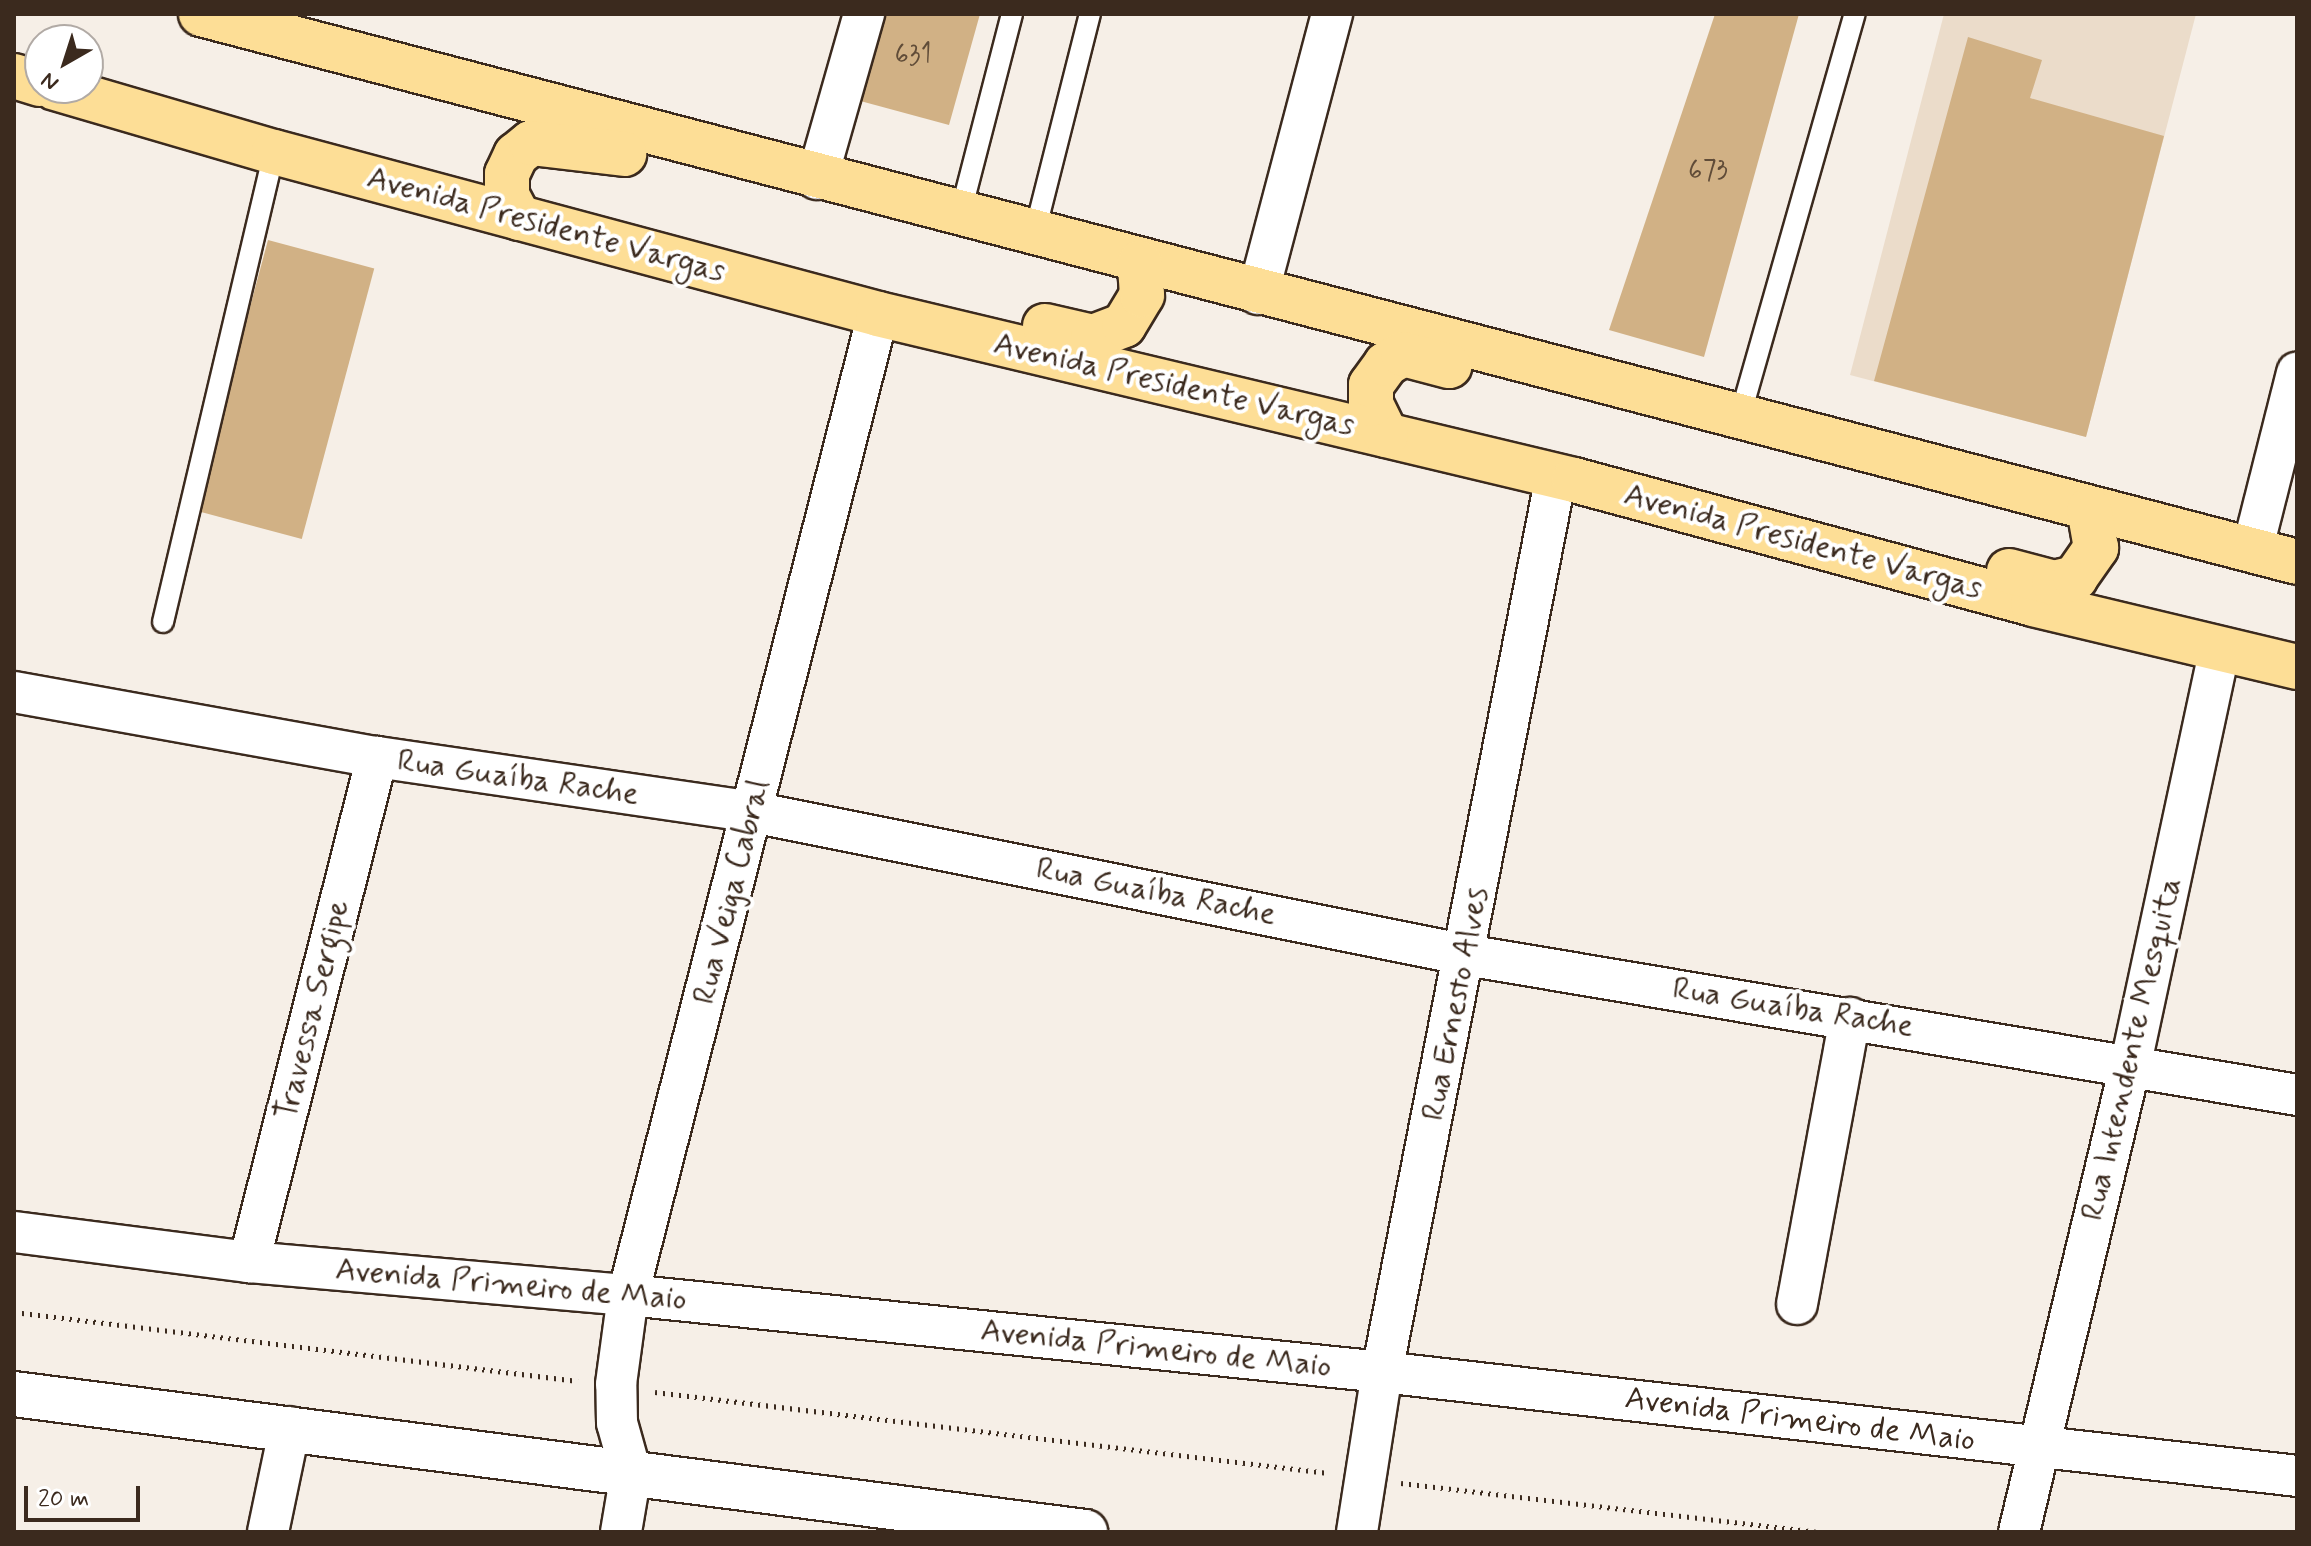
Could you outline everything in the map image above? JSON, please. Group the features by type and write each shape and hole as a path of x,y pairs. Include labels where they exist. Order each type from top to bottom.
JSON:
{"main road":[{"path":"201,14 817,179 2297,562"},
{"name":"Avenida Presidente Vargas","path":"104,102 274,152 878,314 1556,476 2297,667"},
{"path":"519,218 507,195 507,174 516,155 531,143 745,174 817,179"},
{"path":"878,314 949,305 1093,337 1108,335 1136,311 1142,295 1140,263"},
{"path":"1386,435 1371,404 1371,385 1386,364 1403,354 1506,380 1589,380"},
{"path":"1556,476 1610,471 1657,475 2054,583 2075,578 2089,564 2096,548 2089,510"},
{"path":"14,1394 631,1473 998,1527 1085,1532"}],"street":[{"path":"817,179 864,14"},
{"path":"1258,294 1332,14"},
{"name":"Rua Veiga Cabral","path":"631,1473 617,1423 616,1384 628,1295 878,314"},
{"path":"2252,551 2297,373"},
{"name":"Rua Ernesto Alves","path":"1357,1532 1382,1372 1466,955 1556,476"},
{"name":"Rua Intendente Mesquita","path":"2019,1532 2131,1063 2220,649"},
{"name":"Rua Guaíba Rache","path":"14,692 377,757 753,812 1466,955 2131,1063 2297,1095"},
{"name":"Travessa Sergipe","path":"249,1262 377,757"},
{"path":"1797,1304 1850,1018"},
{"name":"Avenida Primeiro de Maio","path":"14,1232 249,1262 628,1295 1382,1372 2297,1476"},
{"path":"268,1532 290,1427"},
{"path":"621,1532 631,1473"}],"lane":[{"path":"960,216 1012,14"},
{"path":"1034,235 1090,14"},
{"path":"1739,420 1855,14"},
{"path":"163,622 274,152"}],"path":[{"path":"14,1312 1818,1532"}],"shaded area":[{"path":"1944,14 2196,14 2086,437 1850,375"}],"building":[{"path":"870,14 980,14 949,125 853,99"},
{"path":"1715,14 1799,14 1704,357 1609,330"},
{"path":"1968,37 2042,60 2030,98 2164,136 2086,437 1874,381"},
{"path":"268,240 374,268 302,539 196,510"}]}
